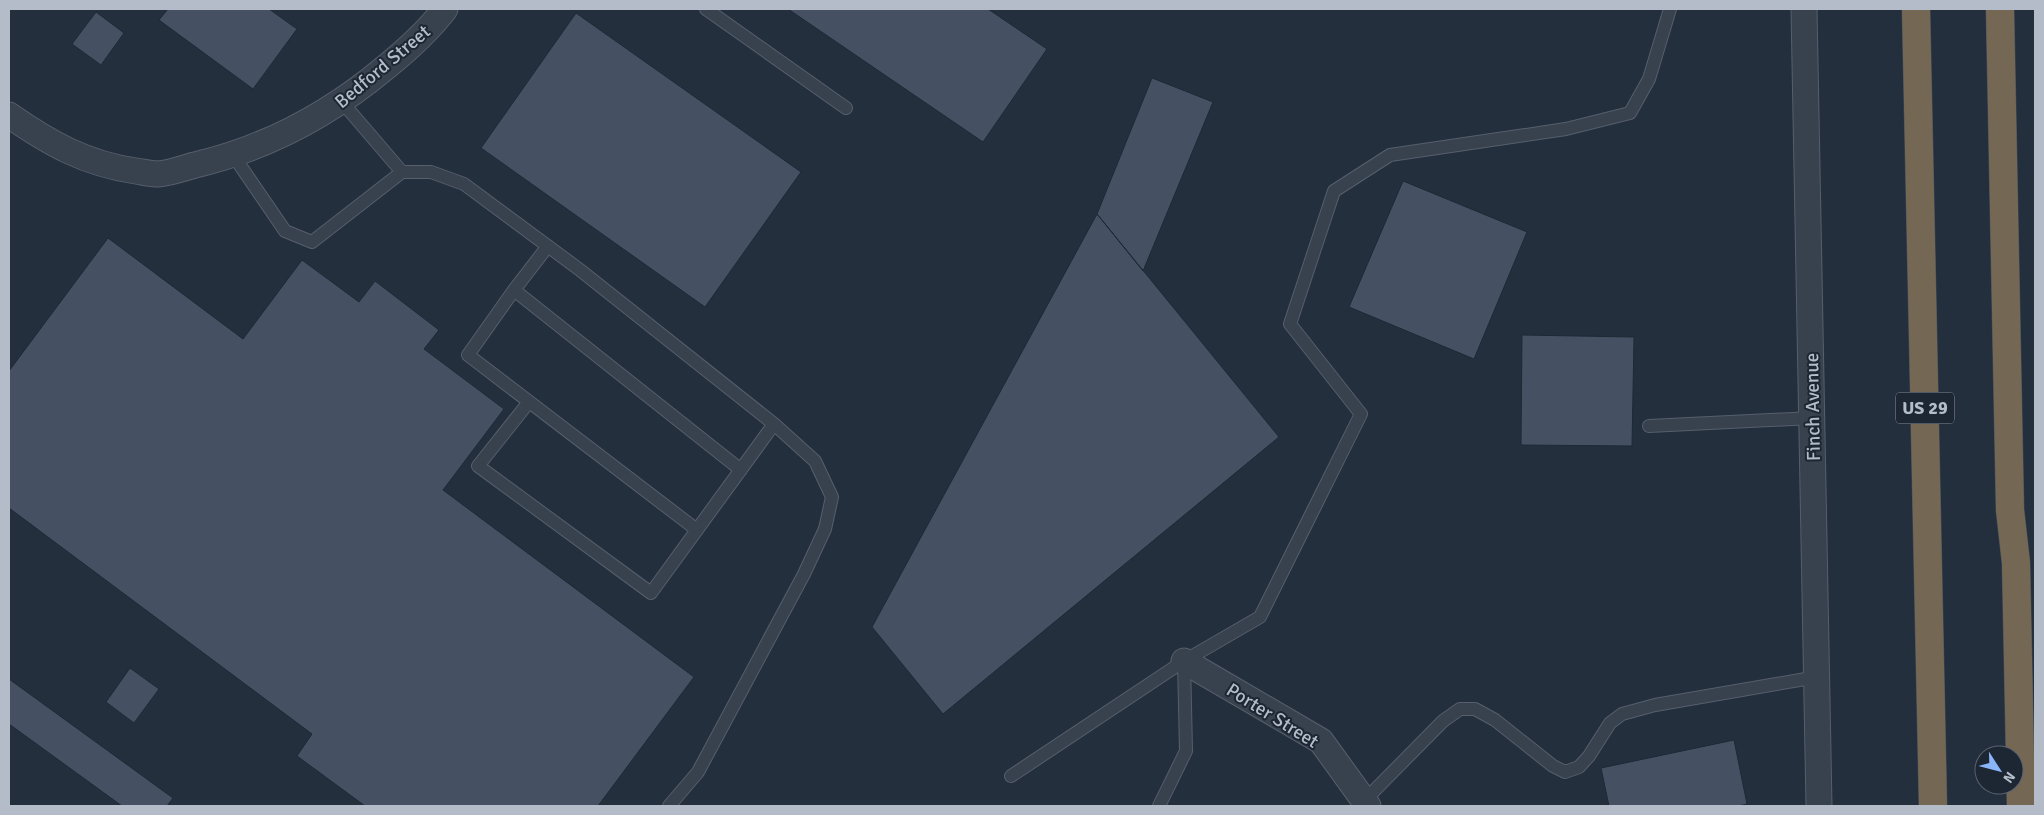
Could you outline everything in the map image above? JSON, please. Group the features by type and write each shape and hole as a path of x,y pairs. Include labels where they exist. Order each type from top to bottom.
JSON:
{"highway":[{"name":"US 29","path":"1916,9 1933,806"},
{"path":"2000,9 2010,510 2016,563 2021,806"}],"street":[{"name":"Bedford Street","path":"9,115 43,139 74,155 117,168 159,174 233,156 299,127 342,102 361,88 411,46 445,9"},
{"name":"Finch Avenue","path":"1804,9 1819,806"},
{"name":"Porter Street","path":"1184,661 1321,741 1366,803"}],"lane":[{"path":"706,9 846,108"},
{"path":"1012,776 1184,661 1260,617 1361,414 1290,324 1334,191 1390,155 1566,129 1630,113 1649,79 1670,9"},
{"path":"342,102 402,172"},
{"path":"233,156 285,231 312,242 402,172 431,172 464,184 548,246 774,424 815,461 832,497 825,529 804,574 698,772 669,806"},
{"path":"548,246 514,290 468,356 697,530"},
{"path":"514,290 741,470"},
{"path":"529,402 478,466 651,593 774,424"},
{"path":"1649,426 1812,418"},
{"path":"1159,806 1186,752 1184,661"},
{"path":"1366,803 1442,721 1460,709 1475,709 1495,720 1553,766 1566,772 1579,767 1589,756 1610,723 1622,714 1655,705 1817,677"}],"building":[{"path":"168,9 269,9 297,29 253,89 159,20"},
{"path":"788,9 988,9 1047,49 983,142"},
{"path":"96,12 124,33 101,65 72,44"},
{"path":"576,13 801,172 705,307 481,148"},
{"path":"1152,78 1213,102 1143,271 1097,214"},
{"path":"1403,181 1527,232 1474,359 1349,307"},
{"path":"1097,214 1279,437 943,714 872,627"},
{"path":"108,238 243,339 302,260 359,302 375,281 439,330 424,349 504,409 443,490 694,677 598,806 365,806 297,756 312,734 9,508 9,371"},
{"path":"1522,335 1634,337 1632,446 1521,445"},
{"path":"130,668 159,689 134,723 106,702"},
{"path":"9,679 173,798 167,806 122,806 9,724"},
{"path":"1734,740 1747,804 1738,806 1609,806 1601,768"}]}
